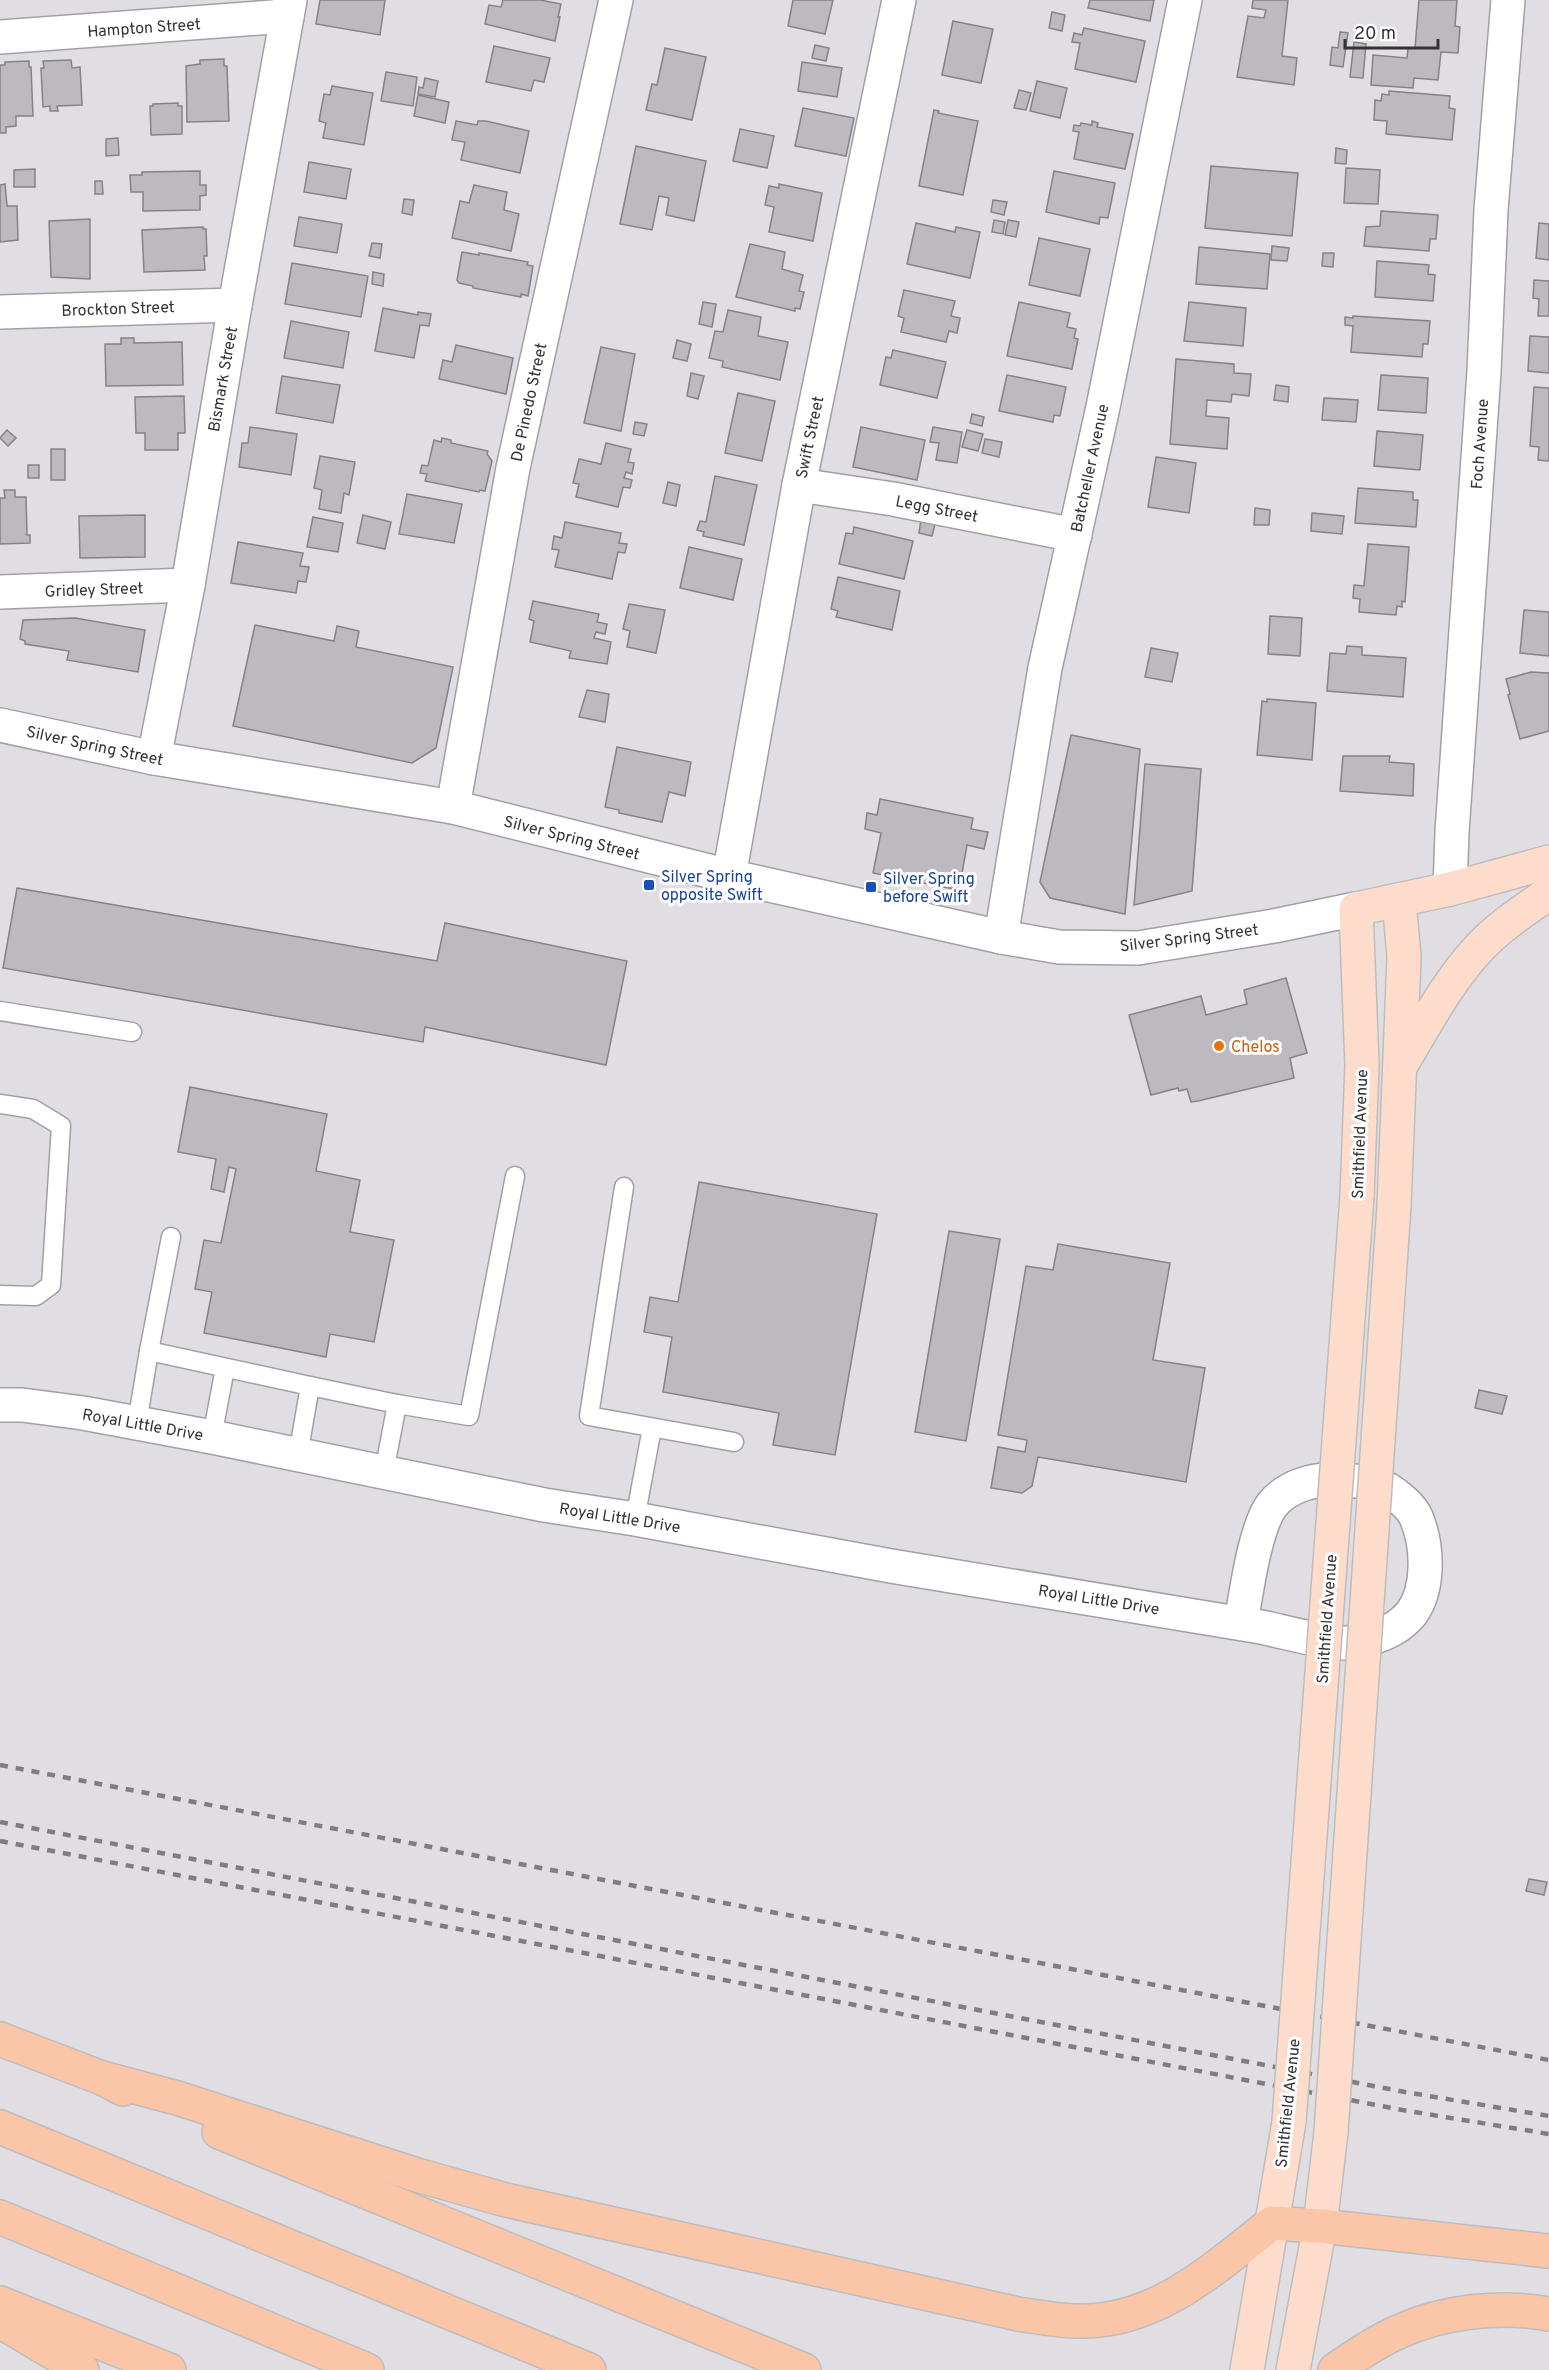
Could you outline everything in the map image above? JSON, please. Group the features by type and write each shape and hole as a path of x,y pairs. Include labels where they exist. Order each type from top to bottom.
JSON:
{"highway":[{"path":"0,2039 102,2078 172,2113 804,2370"},
{"path":"102,2078 177,2098 417,2175 506,2199 1018,2314 1062,2321 1108,2319 1161,2302 1193,2284 1272,2223 1320,2226 1549,2251"},
{"path":"0,2127 589,2370"},
{"path":"0,2217 367,2370"},
{"path":"0,2303 169,2370"},
{"path":"1335,2370 1386,2338 1436,2319 1505,2310 1549,2314"},
{"path":"0,2321 82,2370"}],"main road":[{"path":"1356,909 1450,889 1549,862"},
{"path":"1400,1067 1441,1000 1474,954 1507,922 1549,893"},
{"path":"1293,2370 1320,2226 1331,2132 1394,1206 1404,957 1399,900"},
{"name":"Smithfield Avenue","path":"1247,2370 1289,2122 1357,1196 1362,1065 1356,909"}],"street":[{"name":"De Pinedo Street","path":"453,807 513,468 616,0"},
{"name":"Swift Street","path":"729,876 800,485 899,0"},
{"name":"Batcheller Avenue","path":"1001,937 1045,668 1103,406 1185,0"},
{"name":"Foch Avenue","path":"1450,889 1484,372 1491,210 1508,0"},
{"name":"Hampton Street","path":"0,37 288,8"},
{"name":"Bismark Street","path":"154,758 188,585 288,8"},
{"name":"Brockton Street","path":"0,312 235,304"},
{"name":"Legg Street","path":"800,485 893,499 1075,535"},
{"name":"Gridley Street","path":"0,592 188,585"},
{"name":"Silver Spring Street","path":"0,725 154,758 453,807 729,876 1001,937 1059,947 1138,948 1274,926 1356,909"},
{"name":"Royal Little Drive","path":"0,1405 73,1412 137,1423 544,1505 1353,1643 1388,1634 1411,1613 1422,1590 1425,1564 1416,1516 1384,1487 1364,1482 1323,1479 1295,1487 1272,1505 1261,1530 1249,1576 1241,1623"}],"lane":[{"path":"0,1011 132,1032"},
{"path":"0,1104 33,1109 61,1126 51,1284 36,1296 0,1295"},
{"path":"149,1351 397,1404 469,1416 515,1176"},
{"path":"624,1187 589,1416 734,1442"},
{"path":"137,1423 171,1237"},
{"path":"212,1437 225,1368"},
{"path":"298,1455 310,1386"},
{"path":"384,1472 397,1404"},
{"path":"635,1519 652,1428"}],"building":[{"path":"320,0 385,0 380,35 316,24"},
{"path":"503,0 540,0 561,4 555,41 485,24 489,5 501,7"},
{"path":"793,0 833,0 825,34 788,26"},
{"path":"1090,0 1154,0 1150,21 1088,8"},
{"path":"1253,0 1288,0 1282,56 1297,58 1294,85 1237,77 1248,16 1264,18 1266,10 1252,8"},
{"path":"1419,0 1457,0 1455,26 1460,27 1458,53 1441,52 1438,80 1414,78 1413,88 1371,85 1373,55 1407,58 1408,48 1415,48"},
{"path":"1052,12 1065,15 1062,31 1049,28"},
{"path":"953,21 993,29 981,83 942,75"},
{"path":"1084,28 1145,41 1136,82 1075,69 1080,43 1072,42 1074,33 1082,35"},
{"path":"1340,32 1348,33 1343,67 1330,65 1332,47 1338,48"},
{"path":"1354,42 1366,44 1363,78 1350,77"},
{"path":"815,45 829,48 826,61 812,58"},
{"path":"494,46 550,58 544,82 534,80 531,91 486,82"},
{"path":"665,48 706,57 692,120 646,110 652,84 657,85"},
{"path":"224,59 224,66 227,66 229,121 187,122 186,66 200,64 200,60"},
{"path":"71,60 72,68 80,67 82,105 57,106 58,111 50,111 50,106 43,107 41,68 44,68 43,61"},
{"path":"29,61 33,116 16,116 16,126 6,127 6,133 0,133 0,65 5,65 5,62"},
{"path":"802,62 842,68 837,97 798,91"},
{"path":"386,72 417,77 413,106 381,101"},
{"path":"425,78 438,81 435,97 418,94 419,87 423,88"},
{"path":"1037,81 1067,88 1060,118 1030,111"},
{"path":"332,86 373,93 364,145 323,138 326,123 319,121 324,94 330,95"},
{"path":"1019,90 1031,93 1026,110 1014,108"},
{"path":"1389,91 1450,96 1449,108 1455,109 1452,140 1386,134 1387,121 1374,120 1375,100 1381,101 1382,94 1389,95"},
{"path":"418,95 449,102 445,123 414,116"},
{"path":"178,103 178,106 182,106 182,134 151,135 150,106"},
{"path":"803,108 854,118 846,156 795,146"},
{"path":"934,110 939,111 938,113 978,121 963,195 919,186"},
{"path":"456,121 477,125 478,121 486,121 529,131 520,173 461,160 465,142 452,140"},
{"path":"1092,121 1098,123 1097,127 1133,134 1125,169 1074,159 1079,132 1073,131 1074,125 1080,126 1081,123 1092,125"},
{"path":"740,129 774,136 767,168 733,161"},
{"path":"118,138 119,155 106,156 106,139"},
{"path":"636,146 706,161 694,221 666,215 669,198 659,196 652,230 620,224"},
{"path":"1336,148 1347,150 1346,164 1335,163"},
{"path":"309,162 351,169 346,199 304,192"},
{"path":"1211,166 1298,173 1292,236 1205,228"},
{"path":"1346,168 1380,170 1378,204 1344,203"},
{"path":"35,169 35,187 14,187 14,170"},
{"path":"200,171 200,185 206,185 206,195 200,196 200,210 143,211 143,192 131,192 130,175 142,175 142,172"},
{"path":"1054,171 1115,183 1108,218 1100,217 1099,224 1046,212"},
{"path":"95,181 102,181 103,194 95,194"},
{"path":"5,184 7,206 17,206 18,240 0,242 0,185"},
{"path":"779,184 822,193 813,241 769,232 774,207 765,205 769,186 779,188"},
{"path":"474,185 507,192 504,210 519,214 511,251 452,238 460,201 469,203"},
{"path":"404,199 414,200 412,215 402,213"},
{"path":"993,200 1007,202 1004,215 991,212"},
{"path":"1381,211 1438,215 1436,239 1430,239 1429,251 1364,246 1366,227 1380,226"},
{"path":"299,217 342,224 337,253 294,246"},
{"path":"90,219 90,279 51,277 49,221"},
{"path":"994,220 1005,222 1003,234 992,232"},
{"path":"1008,220 1019,222 1016,237 1005,235"},
{"path":"916,223 955,232 956,227 980,232 970,278 907,264"},
{"path":"1539,223 1549,224 1549,260 1536,258"},
{"path":"203,227 206,229 205,270 144,272 142,230"},
{"path":"1039,238 1090,249 1080,296 1029,285"},
{"path":"372,243 382,244 380,258 369,256"},
{"path":"750,244 785,252 782,269 803,275 799,291 804,292 800,309 795,308 795,311 736,297"},
{"path":"1272,246 1289,248 1287,261 1271,260"},
{"path":"1199,247 1270,254 1267,289 1196,284"},
{"path":"462,252 528,262 527,265 533,266 528,296 521,294 521,297 473,288 473,286 459,283 457,280"},
{"path":"1323,253 1334,253 1333,267 1322,266"},
{"path":"1377,261 1429,265 1428,274 1435,275 1433,301 1375,297"},
{"path":"292,263 368,276 361,317 285,304"},
{"path":"373,272 384,274 383,286 372,284"},
{"path":"1534,280 1549,281 1549,316 1538,316 1539,299 1533,298"},
{"path":"904,290 955,301 951,316 960,318 957,333 949,331 946,342 901,332 904,318 898,316"},
{"path":"703,302 716,304 712,327 699,324"},
{"path":"1019,302 1070,313 1067,327 1076,329 1074,338 1078,339 1072,369 1007,356"},
{"path":"1189,302 1246,308 1243,346 1184,341"},
{"path":"383,308 418,315 418,312 431,314 429,326 420,325 414,358 375,351"},
{"path":"728,310 761,317 758,336 788,342 780,380 722,367 723,361 709,358 715,331 723,332"},
{"path":"1353,316 1430,321 1428,344 1423,344 1422,357 1351,352 1353,326 1345,325 1345,317 1353,318"},
{"path":"291,321 349,332 343,368 284,358"},
{"path":"1530,336 1549,337 1549,373 1528,371"},
{"path":"121,338 134,338 134,343 182,342 183,385 106,386 105,344 121,344"},
{"path":"677,340 691,344 687,361 673,358"},
{"path":"456,345 513,358 506,394 439,379 443,360 452,362"},
{"path":"601,347 635,354 621,431 584,423"},
{"path":"893,350 946,362 937,398 880,385 886,357 891,358"},
{"path":"1176,359 1234,364 1234,373 1251,374 1249,396 1232,394 1231,402 1207,400 1206,416 1229,418 1227,449 1170,444"},
{"path":"691,373 704,376 698,399 687,396"},
{"path":"1007,375 1066,387 1060,416 1054,415 1053,422 999,411"},
{"path":"1381,375 1428,378 1426,413 1378,410"},
{"path":"282,376 340,385 333,423 276,413"},
{"path":"1276,385 1289,387 1288,402 1274,400"},
{"path":"1534,387 1549,388 1549,461 1538,460 1539,447 1530,446"},
{"path":"738,393 775,401 762,461 725,453"},
{"path":"184,396 185,433 178,433 178,450 145,450 145,433 136,433 135,397"},
{"path":"1324,398 1358,400 1356,422 1322,420"},
{"path":"972,414 984,417 982,426 970,423"},
{"path":"635,422 647,424 644,436 633,434"},
{"path":"250,427 297,434 291,475 239,467 242,443 248,443"},
{"path":"861,427 925,440 917,480 853,467"},
{"path":"933,427 962,432 957,463 936,460 939,443 930,442"},
{"path":"7,430 16,438 8,446 0,438"},
{"path":"967,430 983,434 978,451 962,447"},
{"path":"1377,431 1423,435 1420,470 1374,466"},
{"path":"442,438 451,440 451,443 488,451 487,454 492,461 485,491 480,490 479,492 425,481 427,474 420,473 422,465 428,466 434,440 441,442"},
{"path":"985,439 1002,442 999,457 982,453"},
{"path":"606,443 631,449 628,462 634,463 632,474 626,472 624,478 632,480 630,488 623,487 618,507 576,497 579,484 573,483 579,459 601,464"},
{"path":"51,449 65,449 65,480 51,480"},
{"path":"320,456 355,462 349,495 344,493 341,513 319,509 322,490 314,488"},
{"path":"1156,457 1196,463 1189,513 1148,507"},
{"path":"28,465 39,465 39,478 28,478"},
{"path":"715,476 757,485 744,545 703,536 704,532 697,530 700,521 706,522"},
{"path":"668,482 680,485 676,506 663,503"},
{"path":"1358,488 1413,492 1413,500 1418,500 1416,527 1355,523"},
{"path":"4,490 15,490 15,497 26,497 27,535 30,535 30,543 0,544 0,498 5,498"},
{"path":"407,494 462,504 454,543 399,534"},
{"path":"1255,508 1270,510 1269,525 1254,525"},
{"path":"1312,513 1344,516 1342,534 1311,531"},
{"path":"145,515 145,557 80,558 79,516"},
{"path":"363,515 391,522 385,549 357,543"},
{"path":"313,517 343,523 338,552 307,547"},
{"path":"921,520 935,524 932,536 919,533"},
{"path":"565,522 621,533 619,543 627,544 625,553 618,552 612,579 555,567 559,550 552,549 554,536 562,538"},
{"path":"854,527 913,541 904,579 839,564 846,533 853,534"},
{"path":"238,542 303,553 300,566 309,567 306,582 298,581 296,593 231,583"},
{"path":"1368,544 1409,547 1405,602 1402,601 1402,607 1397,606 1396,615 1359,612 1360,599 1353,598 1354,585 1364,586"},
{"path":"689,547 742,559 733,600 680,588"},
{"path":"838,577 900,591 892,630 836,617 838,611 831,609"},
{"path":"533,601 599,614 597,622 607,624 605,634 596,632 594,638 611,642 607,664 569,658 571,651 530,642 534,621 529,619"},
{"path":"629,604 665,610 656,653 627,647 630,631 623,629"},
{"path":"1524,610 1549,612 1549,656 1520,653"},
{"path":"1270,616 1302,618 1300,656 1268,654"},
{"path":"75,618 145,630 138,672 67,660 69,651 25,644 25,641 20,639 23,620"},
{"path":"255,625 334,641 337,626 359,631 356,647 453,667 436,748 412,763 233,726"},
{"path":"1347,646 1362,647 1362,655 1406,658 1403,697 1327,691 1330,653 1346,654"},
{"path":"1151,648 1178,653 1172,682 1145,677"},
{"path":"1531,672 1549,673 1549,731 1520,739 1506,679"},
{"path":"587,690 609,694 605,722 579,717"},
{"path":"1267,699 1316,703 1312,760 1257,755 1262,701 1267,702"},
{"path":"1071,735 1140,749 1125,914 1050,898 1040,882"},
{"path":"617,747 691,762 685,796 669,792 662,822 619,813 619,810 605,807"},
{"path":"1343,756 1390,756 1389,762 1414,764 1413,796 1340,791"},
{"path":"1145,764 1201,769 1192,891 1134,905"},
{"path":"880,799 973,818 971,829 988,832 984,849 967,845 959,890 873,873 881,833 865,829 867,813 877,815"},
{"path":"17,888 437,961 445,923 627,961 606,1065 425,1027 423,1042 3,968"},
{"path":"1286,978 1307,1053 1290,1058 1294,1078 1191,1102 1187,1089 1179,1091 1178,1088 1151,1095 1129,1015 1201,996 1206,1015 1247,1004 1244,990"},
{"path":"190,1087 327,1114 316,1171 360,1180 350,1232 394,1240 374,1342 330,1334 326,1357 204,1333 212,1292 195,1289 204,1240 221,1243 236,1169 229,1167 224,1192 211,1189 216,1159 178,1152"},
{"path":"699,1182 877,1214 835,1455 773,1445 779,1413 663,1392 672,1337 644,1332 650,1297 678,1302"},
{"path":"949,1231 1000,1239 966,1441 915,1432"},
{"path":"1058,1244 1170,1263 1153,1360 1205,1368 1186,1482 1038,1457 1032,1486 1022,1493 991,1488 998,1447 1025,1452 1027,1440 998,1435 1026,1266 1053,1270"},
{"path":"1479,1390 1507,1396 1502,1414 1475,1408"},
{"path":"1529,1879 1547,1882 1544,1895 1526,1891"}],"railway":[{"path":"0,1765 1549,2060"},
{"path":"0,1822 1405,2092 1549,2116"},
{"path":"0,1841 1402,2110 1549,2134"}],"place":[{"name":"Silver Spring opposite Swift","path":"649,885"},
{"name":"Silver Spring before Swift","path":"871,887"},
{"name":"Chelos","path":"1219,1046"}]}
